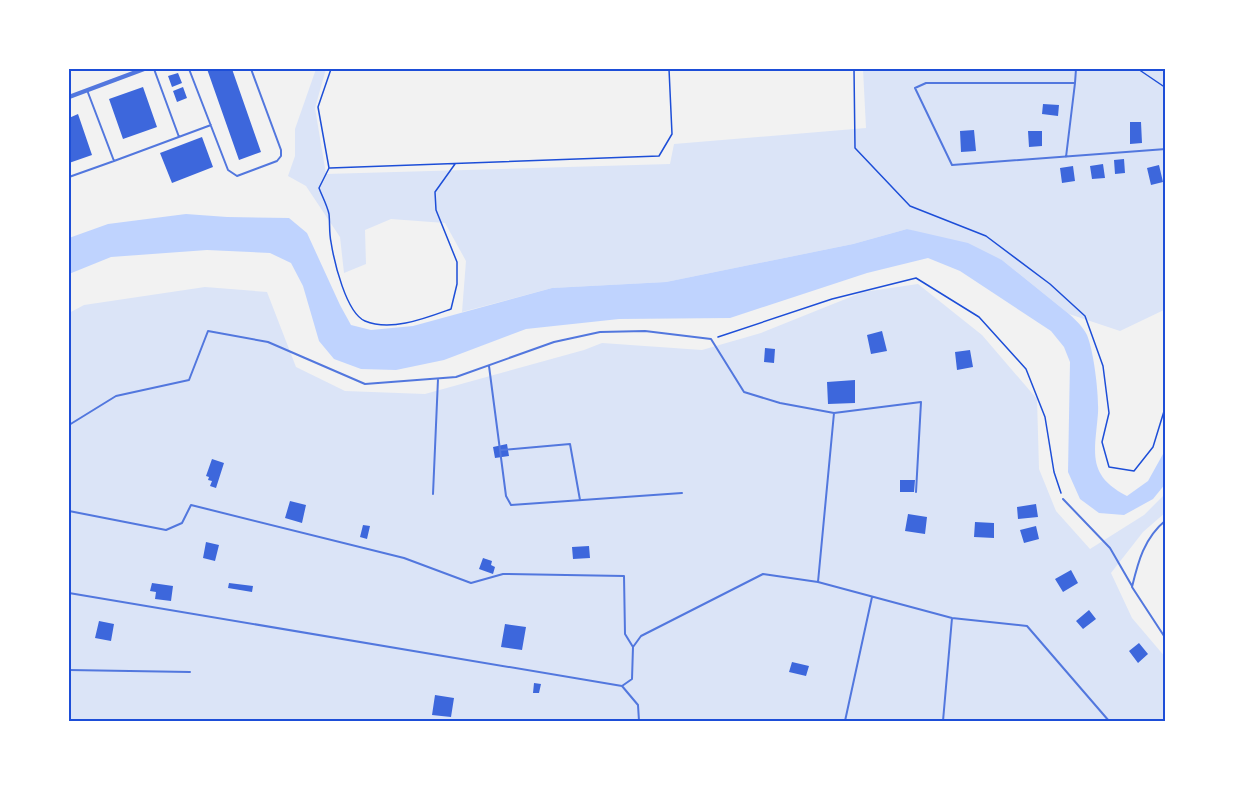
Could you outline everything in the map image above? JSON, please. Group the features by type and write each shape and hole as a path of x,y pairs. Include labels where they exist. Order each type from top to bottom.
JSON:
{"street":[{"path":"69,97 144,69"}],"lane":[{"path":"154,69 179,137"},
{"path":"189,69 228,170 232,175 237,176 277,161 281,150 251,69"},
{"path":"1066,157 1076,69"},
{"path":"1075,83 926,83 915,88 952,165 1166,149"},
{"path":"87,90 114,161"},
{"path":"69,177 211,125"},
{"path":"69,425 116,396 189,380 208,331 267,342 365,384 456,377 554,342 600,332 645,331 711,339 744,392 780,403 834,413 921,402 916,492"},
{"path":"489,366 506,496 511,505 682,493"},
{"path":"433,494 438,379"},
{"path":"818,582 834,413"},
{"path":"500,450 570,444 580,500"},
{"path":"1063,500 1110,548 1166,639"},
{"path":"69,511 166,530 182,523 191,505 404,558 471,583 503,574 624,576 625,634 633,647 632,678 621,686"},
{"path":"1132,587 1139,556 1160,525 1166,520"},
{"path":"633,647 641,636 763,574 818,582 952,618 1027,626 1109,721"},
{"path":"69,593 621,686 638,705 639,721"},
{"path":"845,721 872,597"},
{"path":"943,721 952,618"},
{"path":"69,670 190,672"}],"path":[{"path":"331,69 318,107 329,168 319,188 328,212 336,269 347,299 363,321 389,324 429,317 451,309 457,284 457,262 436,210 435,192 455,164"},
{"path":"329,168 659,156 672,134 669,69"},
{"path":"854,69 855,148 910,206 986,236 1050,284 1085,316 1103,366 1109,413 1102,442 1109,467 1134,471 1153,447 1165,408 1166,396"},
{"path":"1138,69 1166,88"},
{"path":"711,339 832,299 916,278 979,317 1026,369 1045,417 1054,472 1063,500"}],"shaded area":[{"path":"316,69 326,69 315,108 326,174 670,164 674,144 866,128 863,69 1166,69 1166,309 1120,331 1069,314 1002,260 907,229 853,244 666,282 552,288 462,312 466,261 445,223 391,219 365,230 366,264 344,273 340,237 306,186 288,176 295,156 295,129"},
{"path":"918,284 982,335 1037,399 1039,469 1056,511 1090,549 1144,515 1166,493 1166,512 1143,532 1111,573 1132,618 1166,658 1166,721 69,721 69,313 84,305 205,287 267,292 296,367 345,391 425,394 602,343 702,350 761,333 863,292"}],"water":[{"path":"186,214 289,218 307,233 351,325 371,330 413,326 552,288 666,282 853,244 907,229 968,243 1002,260 1069,314 1085,332 1090,342 1098,396 1096,461 1105,480 1127,496 1148,481 1163,454 1166,436 1166,483 1153,499 1124,515 1099,513 1080,499 1068,472 1070,362 1064,347 1051,331 960,271 928,258 867,273 730,318 619,319 526,329 444,360 396,370 361,369 334,359 319,341 303,286 291,263 270,253 207,250 111,257 69,274 69,238 108,224"}],"building":[{"path":"207,69 232,69 261,152 239,160"},
{"path":"178,73 182,83 172,87 168,76"},
{"path":"143,87 157,127 123,139 109,99"},
{"path":"183,87 187,98 177,102 173,91"},
{"path":"1043,104 1059,105 1058,116 1042,114"},
{"path":"78,114 92,155 69,163 69,118"},
{"path":"1130,122 1141,122 1142,143 1130,144"},
{"path":"974,130 976,151 961,152 960,131"},
{"path":"1028,131 1042,131 1042,146 1029,147"},
{"path":"202,137 213,167 172,183 160,153"},
{"path":"1124,159 1125,173 1115,174 1114,160"},
{"path":"1103,164 1105,178 1092,179 1090,166"},
{"path":"1159,165 1163,182 1151,185 1147,168"},
{"path":"1073,166 1075,181 1062,183 1060,168"},
{"path":"882,331 887,351 871,354 867,335"},
{"path":"765,348 775,349 774,363 764,362"},
{"path":"970,350 973,367 957,370 955,352"},
{"path":"855,380 855,403 828,404 827,382"},
{"path":"507,444 509,456 495,458 493,447"},
{"path":"212,459 224,463 216,488 210,486 212,481 206,476"},
{"path":"900,480 915,480 914,492 900,492"},
{"path":"290,501 306,505 302,523 285,518"},
{"path":"1036,504 1038,517 1018,519 1017,507"},
{"path":"908,514 927,517 925,534 905,531"},
{"path":"975,522 994,523 994,538 974,537"},
{"path":"363,525 370,526 367,539 360,537"},
{"path":"1036,526 1039,539 1024,543 1020,530"},
{"path":"206,542 219,545 215,561 203,558"},
{"path":"589,546 590,558 573,559 572,547"},
{"path":"483,558 492,561 491,565 495,567 493,574 479,569"},
{"path":"1071,570 1078,583 1063,592 1055,579"},
{"path":"152,583 173,586 171,601 155,599 156,592 150,591"},
{"path":"229,583 253,586 252,592 228,588"},
{"path":"1089,610 1096,619 1083,629 1076,621"},
{"path":"99,621 114,624 111,641 95,638"},
{"path":"505,624 526,627 522,650 501,647"},
{"path":"1139,643 1148,654 1138,663 1129,651"},
{"path":"792,662 809,666 806,676 789,672"},
{"path":"534,683 541,684 539,693 533,693"},
{"path":"435,695 454,698 451,717 432,715"}]}
